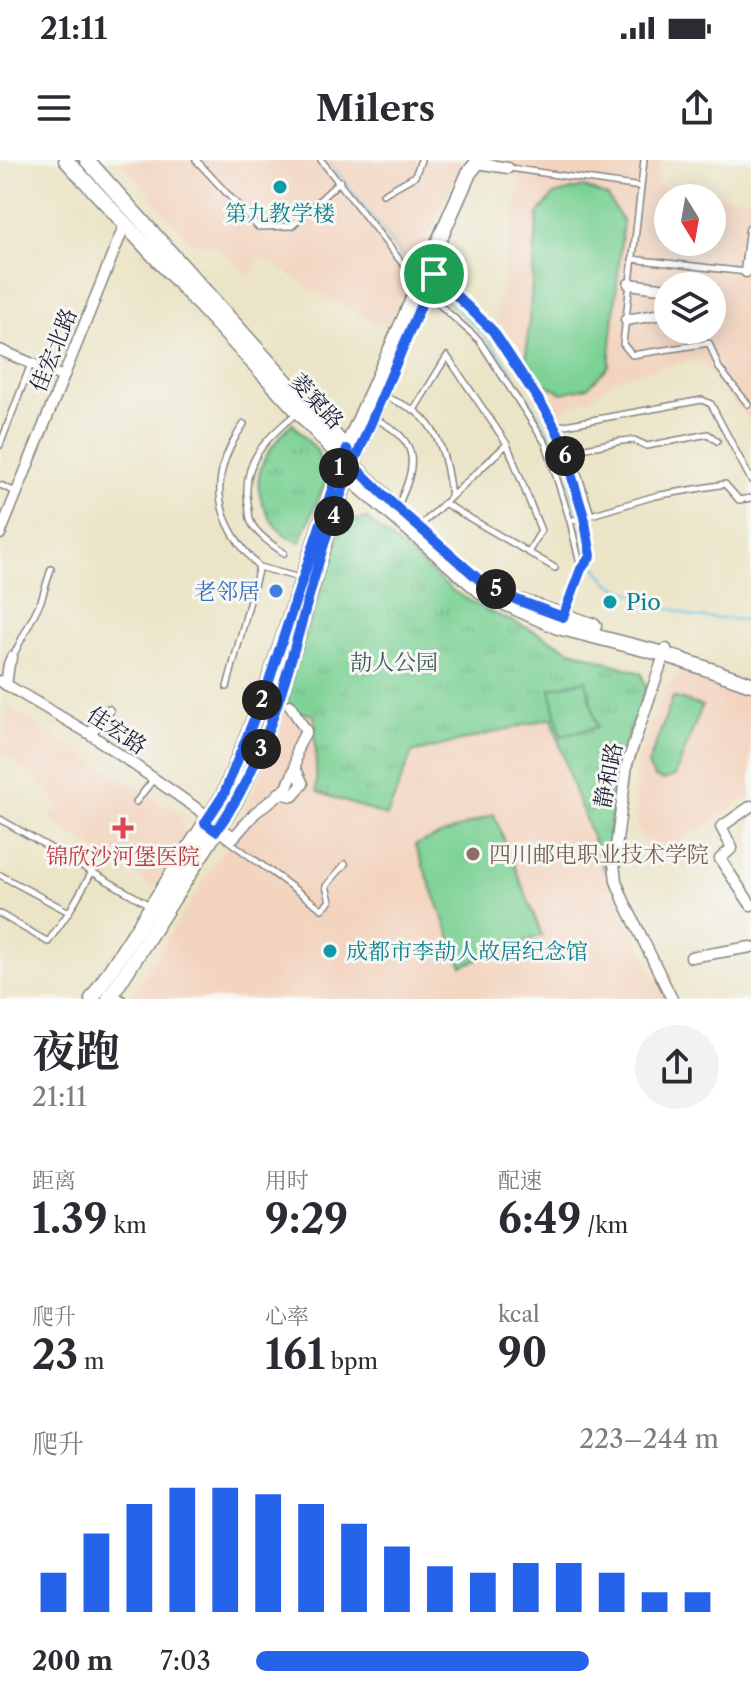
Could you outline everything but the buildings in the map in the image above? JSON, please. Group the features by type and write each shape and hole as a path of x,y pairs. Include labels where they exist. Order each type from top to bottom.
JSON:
{"street":[{"name":"菱窠路","path":"66,160 298,413 483,593 558,627 751,674"},
{"name":"菱窠路","path":"87,160 347,462 483,583 517,600 751,684"},
{"path":"477,161 508,168"},
{"path":"115,997 212,824 268,684 301,578 347,462 423,290 434,274 477,178 477,161"},
{"path":"92,999 151,906 245,783 264,741 347,462 373,418 469,173 477,161"},
{"name":"佳宏北路","path":"0,534 125,224"},
{"path":"749,272 751,230"},
{"path":"629,284 654,287"},
{"path":"626,320 654,315"},
{"path":"0,350 63,377"},
{"path":"563,617 585,562"},
{"name":"静和路","path":"665,651 627,764 614,863 616,881 624,901 672,999"},
{"path":"3,683 12,657"},
{"name":"佳宏路","path":"3,683 90,734 212,824"},
{"path":"212,824 234,837 255,813 287,788 295,768 297,749 306,731 290,705"},
{"path":"90,734 108,711"},
{"path":"751,806 721,827 732,848 720,859 751,905"},
{"path":"691,957 751,947"}],"lane":[{"path":"196,160 258,227 292,226 340,181"},
{"path":"321,160 423,290 479,340 546,444 585,562"},
{"path":"383,194 415,176 421,160"},
{"path":"644,160 623,344 632,355 709,343 719,368 748,404"},
{"path":"508,168 641,187"},
{"path":"632,259 749,272"},
{"path":"434,274 493,331 560,437 588,516"},
{"path":"414,410 447,356 507,444 541,531 529,551"},
{"path":"0,445 31,363"},
{"path":"381,395 414,410 438,439 447,464 451,495"},
{"path":"554,427 702,400 711,404 751,480"},
{"path":"284,553 266,540 252,523 247,496 248,476 261,446 298,413"},
{"path":"373,418 402,435 414,466 397,508"},
{"path":"244,424 222,462 219,483 221,508 228,529 259,567 301,578"},
{"path":"585,562 588,516 571,451 634,440 647,446 708,434 717,441"},
{"path":"546,444 560,437"},
{"path":"419,527 507,444"},
{"path":"570,521 655,496 725,484 739,500 751,498"},
{"path":"0,485 17,492"},
{"path":"444,503 555,568"},
{"path":"227,687 259,567"},
{"path":"12,657 41,601 51,569"},
{"path":"136,802 154,779"},
{"path":"0,819 151,906"},
{"path":"212,824 322,909 330,901 326,886 345,864"},
{"path":"0,914 48,942 92,872"},
{"path":"0,875 69,912"}],"shaded area":[{"path":"119,160 462,160 386,329 328,299 260,256 249,275 214,245 191,242"},
{"path":"503,160 661,160 657,184 654,184 654,256 726,256 726,196 748,199 751,189 751,423 699,358 615,379 590,399 570,406 556,416 495,323 521,178 505,174 511,161"},
{"path":"682,673 725,682 751,695 751,796 658,856 636,827 635,773 664,689"},
{"name":"锦欣沙河堡医院","path":"8,707 182,816 185,837 153,887 48,819 61,806 1,750"},
{"name":"四川邮电职业技术学院","path":"286,709 314,714 412,753 552,718 571,782 605,871 666,999 129,999 231,838 270,755"}],"green space":[{"path":"583,187 608,197 623,222 609,366 588,387 562,393 540,381 526,357 538,214 554,195"},
{"path":"292,423 318,452 325,483 300,542 285,535 273,523 261,499 259,487 262,464"},
{"name":"劼人公园","path":"366,518 453,591 484,609 568,649 641,673 646,687 616,770 605,871 571,782 552,718 412,753 387,816 317,792 314,715 286,709 295,665 344,522"},
{"path":"586,680 597,727 561,736 550,689"},
{"path":"673,697 702,706 675,776 663,780 654,777 648,765"},
{"path":"494,814 542,935 462,966 415,845"}],"waterway":[{"path":"331,163 413,270"},
{"path":"436,292 481,332 516,378 553,444 577,513"},
{"path":"579,526 586,556"},
{"path":"591,561 610,584 694,617 751,620"}],"place":[{"name":"第九教学楼","path":"280,187"},
{"name":"老邻居","path":"276,591"},
{"name":"Pio","path":"610,602"},
{"name":"锦欣沙河堡医院","path":"123,828"},
{"name":"四川邮电职业技术学院","path":"473,854"},
{"name":"成都市李劼人故居纪念馆","path":"330,951"}],"route":[{"path":"434,274 353,465 347,449 342,459 268,684 239,761 224,794 205,823 216,831 235,802 264,741 330,526 353,465 461,566 483,583 517,600 563,617 584,562 591,556 584,517 560,437 547,413 493,331 434,274"}]}
